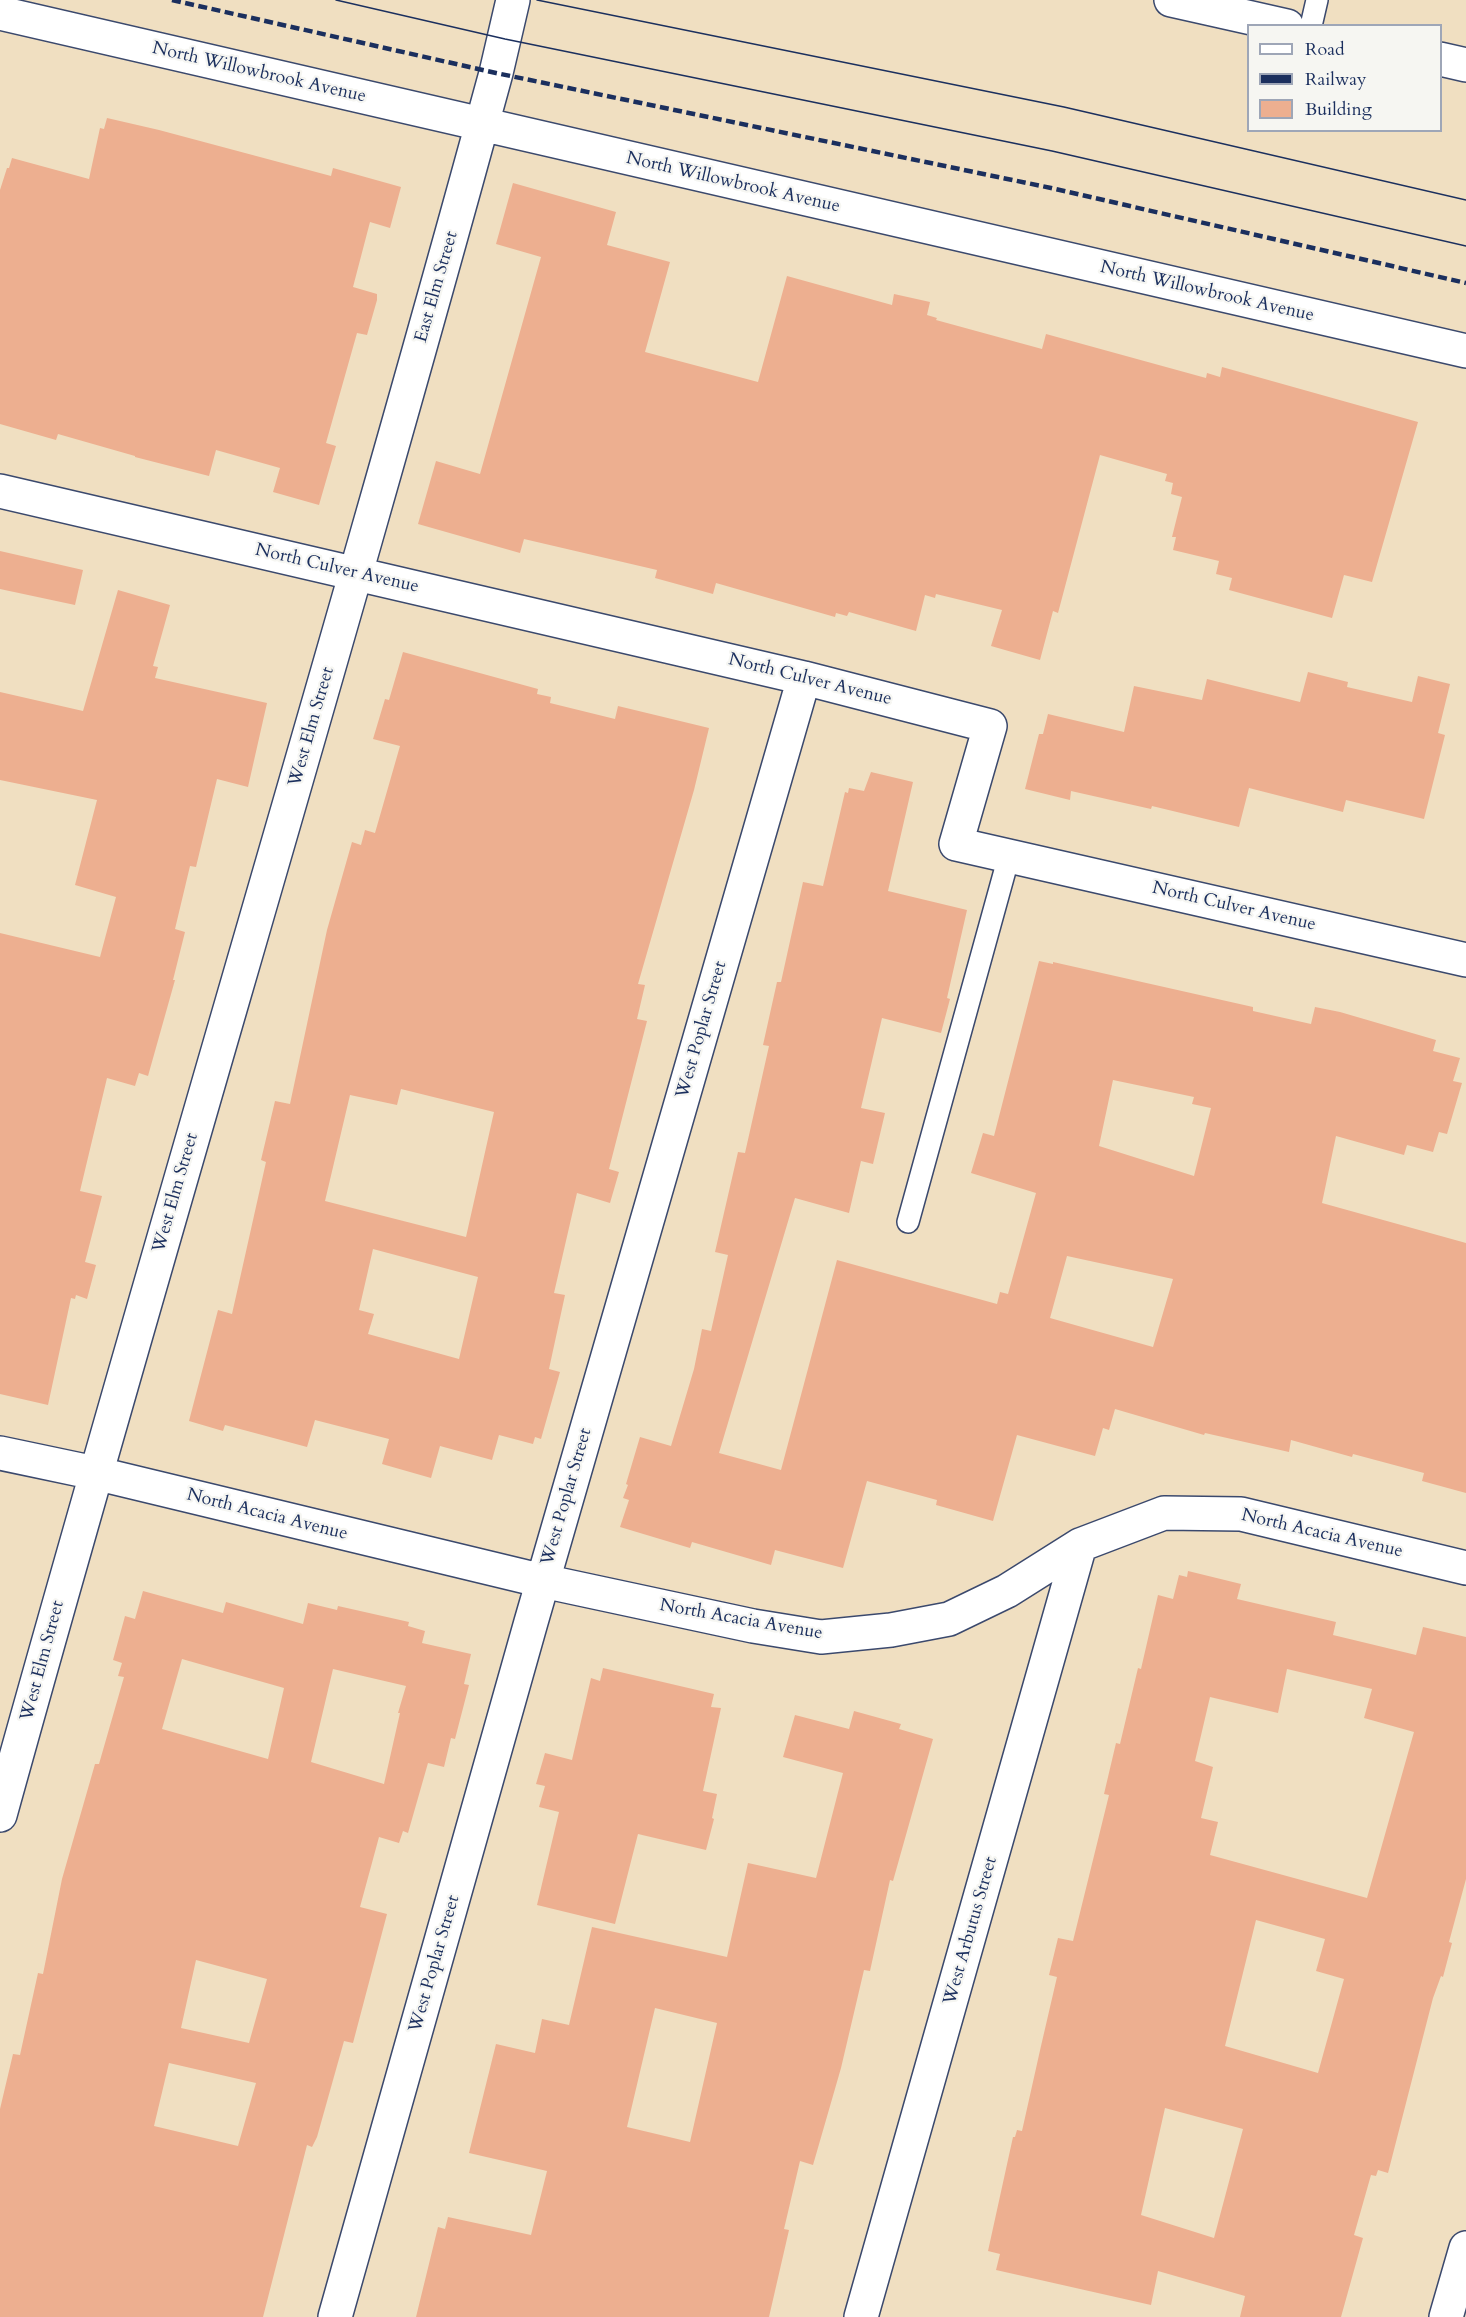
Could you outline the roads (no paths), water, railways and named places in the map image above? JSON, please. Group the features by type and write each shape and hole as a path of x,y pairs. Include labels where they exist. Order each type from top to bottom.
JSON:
{"street":[{"name":"East Elm Street","path":"357,573 482,125 513,0"},
{"path":"1171,0 1228,6 1281,24"},
{"name":"North Willowbrook Avenue","path":"0,13 1466,351"},
{"path":"1442,59 1466,65"},
{"name":"North Culver Avenue","path":"0,491 804,678 990,726 956,844 1466,960"},
{"name":"West Elm Street","path":"0,1815 95,1473 357,573"},
{"name":"West Poplar Street","path":"335,2317 543,1581 804,678"},
{"name":"North Acacia Avenue","path":"0,1453 95,1473 543,1581 753,1626 821,1637 891,1630 949,1619 1007,1591 1080,1545 1164,1513 1240,1514 1466,1568"},
{"name":"West Arbutus Street","path":"861,2317 1080,1545"},
{"path":"1446,2317 1466,2248"}],"lane":[{"path":"1311,24 1317,0"},
{"path":"908,1222 1009,856"}],"tram line":[{"path":"336,0 505,39 1052,151 1466,246"},
{"path":"537,0 1064,107 1466,200"}],"railway":[{"path":"172,0 496,73 1051,188 1466,283"}]}
